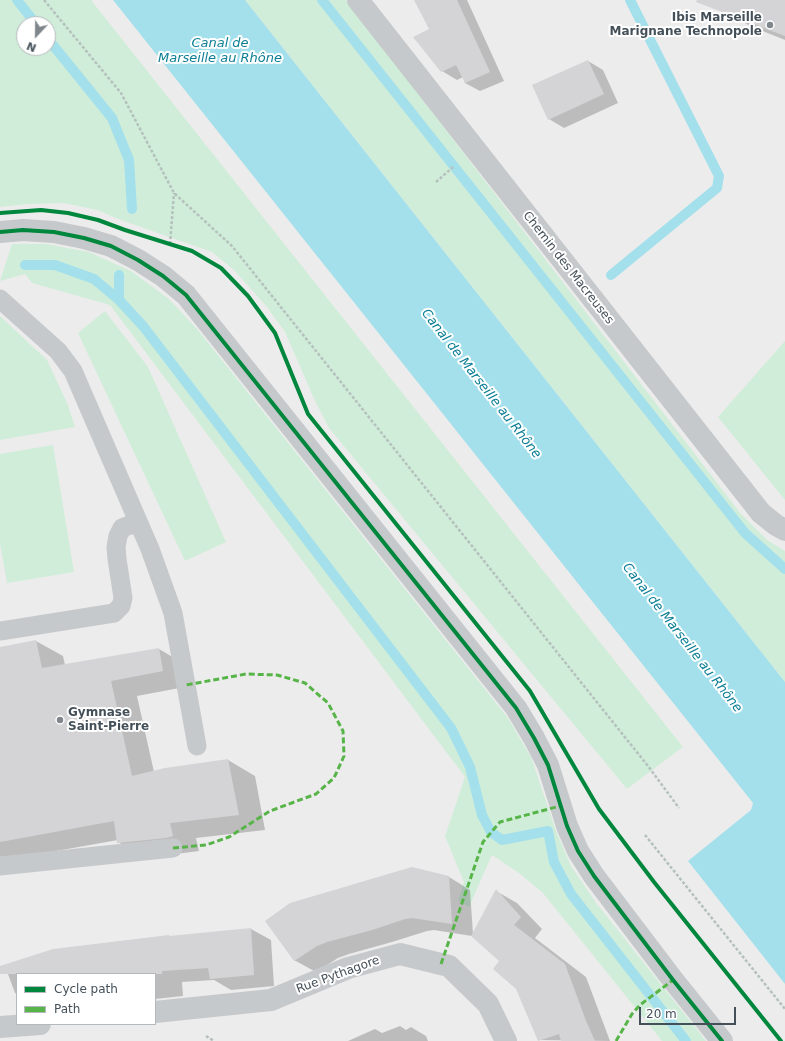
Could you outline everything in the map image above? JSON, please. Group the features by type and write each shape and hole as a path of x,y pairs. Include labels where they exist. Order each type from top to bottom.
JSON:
{"street":[{"name":"Chemin des Macreuses","path":"358,0 760,513 785,530"},
{"path":"0,232 23,230 54,232 84,238 111,246 138,260 163,276 186,296 516,708 534,738 548,766 567,826 578,851 594,876 673,980 722,1041"},
{"name":"Rue Pythagore","path":"156,1012 270,1000 348,968 400,954 449,966 488,1004 506,1041"},
{"path":"3,1032 35,1025"}],"lane":[{"path":"0,299 58,351 74,371 150,549 173,613 197,746"},
{"path":"0,631 114,613 121,606 123,598 116,547 118,536 122,528 138,522"},
{"path":"0,866 173,848"}],"path":[{"path":"44,0 121,92 174,193 232,246 648,766 679,808"},
{"path":"436,182 447,172"},
{"path":"170,244 174,193"},
{"path":"645,835 785,1009"}],"green space":[{"path":"0,0 91,0 683,747 627,789 329,428 315,401 285,332 267,307 234,270 212,252 97,210 64,203 0,207"},
{"path":"245,0 346,0 741,514 767,540 785,551 785,682"},
{"path":"12,244 46,244 89,252 131,271 169,299 197,329 508,718 531,757 556,831 571,866 597,904 706,1041 662,1041 543,893 519,873 492,855 469,907 458,901 464,882 445,836 465,777 110,305 32,283 25,274 0,281"},
{"path":"105,311 148,367 226,542 185,561 78,333"},
{"path":"0,316 47,360 68,405 75,427 0,440"},
{"path":"785,341 785,500 718,417"},
{"path":"53,445 74,572 7,583 0,544 0,454"}],"water":[{"name":"Canal de Marseille au Rhône","path":"113,0 245,0 785,682 785,984 688,861 751,810 753,803"}],"building":[{"path":"414,0 457,0 490,72 465,83 456,65 441,72 413,37 429,29"},
{"name":"Ibis Marseille Marignane Technopole","path":"697,0 785,0 785,36 696,2"},
{"path":"588,60 604,94 548,120 532,85"},
{"name":"Gymnase Saint-Pierre","path":"36,640 42,668 159,648 163,671 111,681 132,776 165,768 228,759 239,815 170,823 173,836 166,838 117,843 114,821 0,842 0,647"},
{"path":"412,867 449,876 452,924 412,918 405,919 372,930 327,942 317,946 294,961 265,921 290,903"},
{"path":"496,889 521,917 514,925 565,964 595,1041 561,1041 559,1034 538,1041 516,989 493,969 499,961 471,936"},
{"path":"251,928 254,975 210,979 208,968 162,971 162,974 0,974 0,966 53,949"}],"waterway":[{"path":"17,0 30,16"},
{"path":"322,0 745,533 785,569"},
{"path":"611,275 717,188 719,176 630,0"},
{"path":"56,49 112,118 129,160 132,209"},
{"path":"25,265 55,265 94,279 119,300"},
{"path":"119,275 119,300 143,326 451,728 470,767 482,815 491,832 502,840 548,831 554,862 571,894 686,1041"}],"marked path":[{"path":"173,848 206,845 229,837 270,811 316,794 334,778 344,756 343,731 328,703 305,683 277,675 246,674 186,685"},
{"path":"441,964 483,842 500,822 560,806"},
{"path":"616,1041 632,1014 640,1005 673,980"}],"cycle path":[{"path":"0,213 41,210 68,213 98,220 192,251 221,268 248,296 275,333 308,414 530,691 599,809 654,882 781,1041"},
{"path":"0,232 23,230 54,232 84,238 111,246 138,260 163,276 186,295 516,708 548,765 567,826 578,851 594,876 673,980 722,1041"}],"place":[{"name":"Ibis Marseille Marignane Technopole","path":"770,25"},
{"name":"Gymnase Saint-Pierre","path":"60,720"}]}
